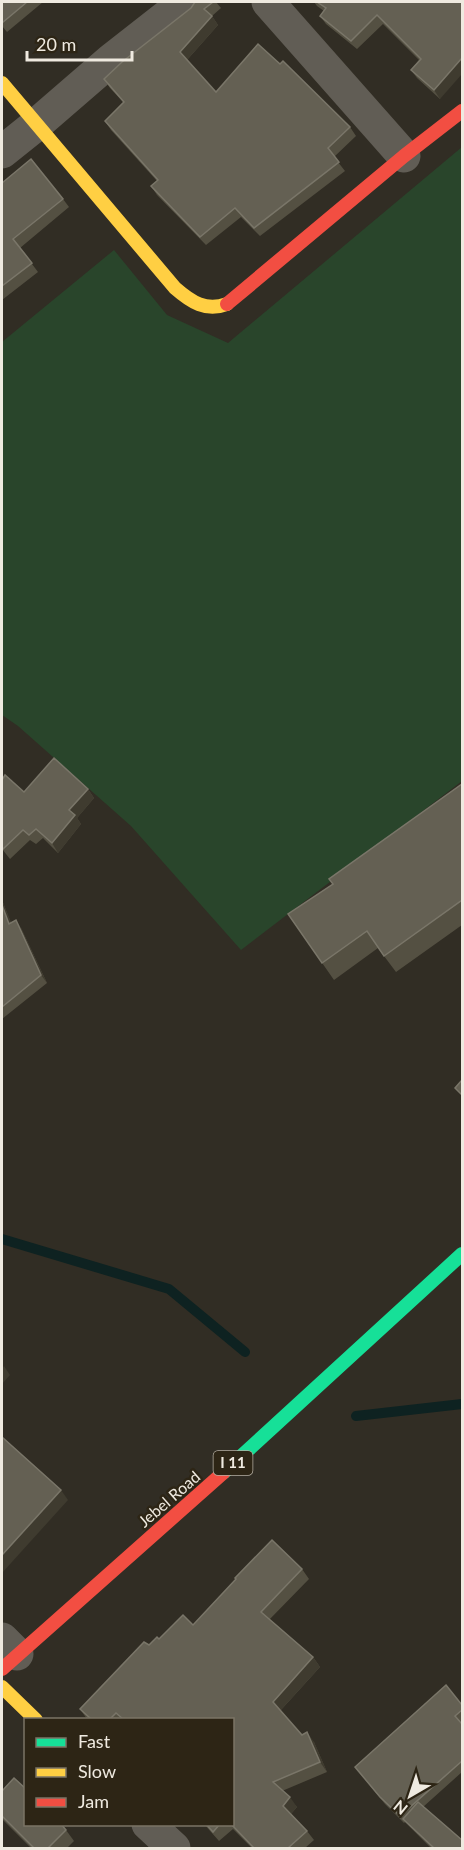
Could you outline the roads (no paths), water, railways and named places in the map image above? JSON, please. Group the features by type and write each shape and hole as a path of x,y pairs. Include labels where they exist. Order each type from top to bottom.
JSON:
{"street":[{"path":"2,152 111,60 185,2"},
{"path":"268,2 404,156"},
{"path":"2,83 175,288 193,304 207,309 225,305 404,156 462,111"},
{"name":"Jebel Road","path":"7,1654 219,1476 462,1254"},
{"path":"2,1687 35,1718"},
{"path":"150,1826 174,1848"}],"waterway":[{"path":"2,1239 169,1289 245,1352"},
{"path":"356,1416 462,1404"}]}
